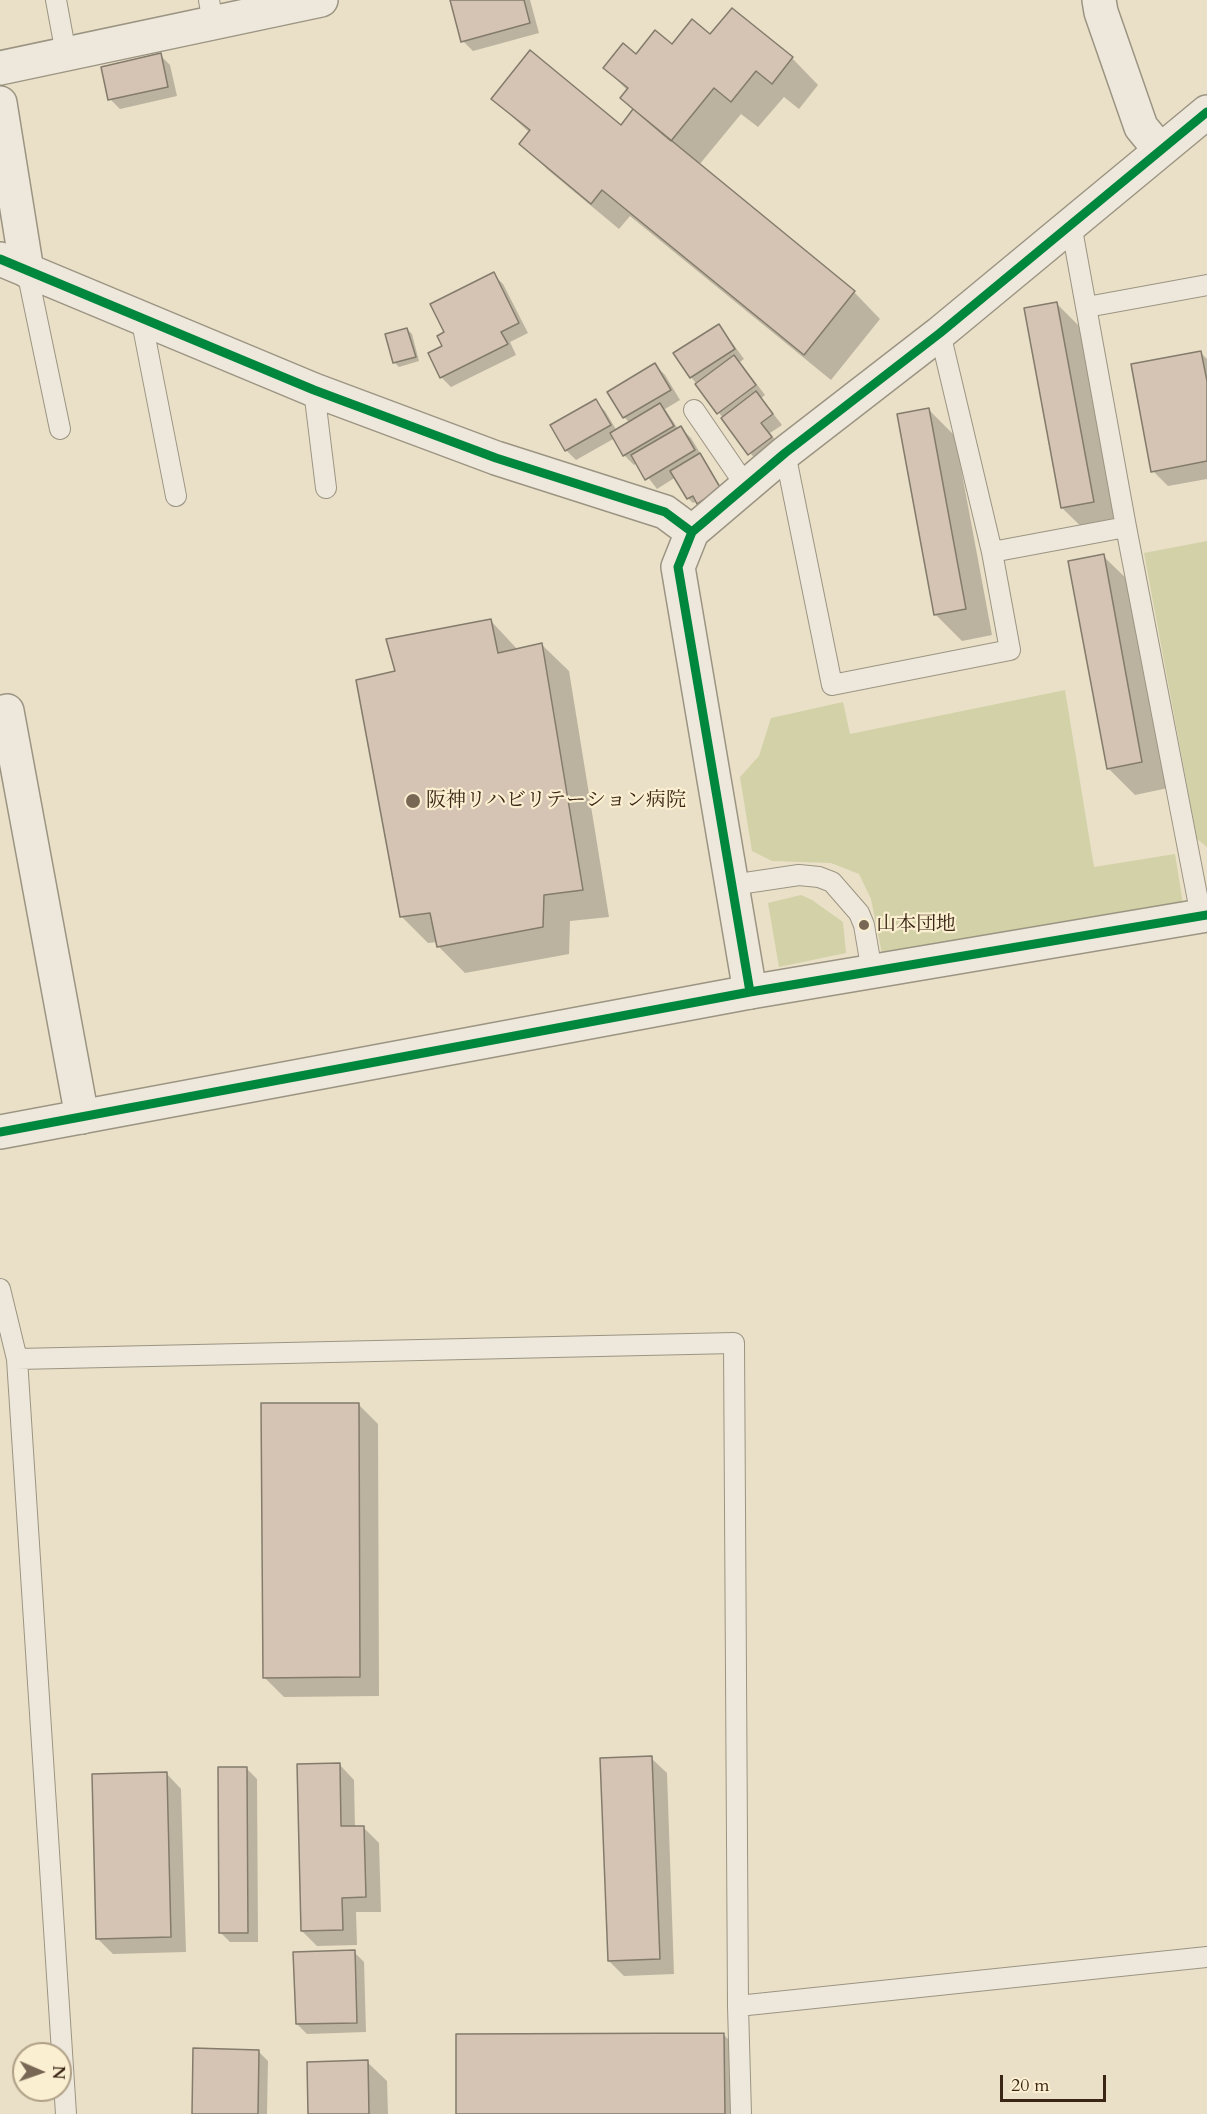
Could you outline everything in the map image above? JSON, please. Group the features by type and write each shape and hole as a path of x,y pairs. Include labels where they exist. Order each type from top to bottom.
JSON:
{"street":[{"path":"0,68 66,54 211,11 321,0"},
{"path":"1099,0 1101,12 1142,127 1160,150"},
{"path":"0,103 14,265 314,390 496,458 665,512 692,532"},
{"path":"750,992 678,567 692,532 785,453 940,333 1207,112"},
{"path":"0,713 7,711 82,1117"},
{"path":"0,1132 750,992 1204,916"}],"lane":[{"path":"56,0 66,54"},
{"path":"1071,224 1126,527 1200,867 1204,916"},
{"path":"14,265 60,429"},
{"path":"1087,307 1207,285"},
{"path":"141,317 176,496"},
{"path":"785,453 832,685 1010,650 992,552 940,333"},
{"path":"314,390 326,488"},
{"path":"694,410 746,486"},
{"path":"992,552 1126,527"},
{"path":"732,885 799,876 819,877 832,882 860,913 872,972"},
{"path":"0,1290 17,1359 66,2114"},
{"path":"17,1359 734,1343 738,2006 741,2114"},
{"path":"738,2006 1207,1957"}],"green space":[{"path":"1207,541 1207,847 1197,839 1144,553"},
{"path":"1065,690 1094,867 1175,854 1183,904 882,954 871,899 859,874 831,863 772,861 752,851 740,777 759,756 771,718 843,702 850,734"},
{"path":"801,895 843,922 846,953 779,967 768,903"}],"building":[{"path":"450,0 524,0 530,23 461,42"},
{"path":"732,8 793,57 772,84 756,71 731,102 714,88 671,141 620,98 628,88 603,68 623,43 636,54 655,30 672,44 692,19 710,34"},
{"path":"530,50 621,125 633,109 855,291 804,355 602,190 591,204 519,144 530,130 491,99"},
{"path":"161,53 168,87 108,100 101,67"},
{"path":"494,272 519,323 501,332 508,344 440,378 428,353 442,346 437,336 444,332 430,304"},
{"path":"1057,302 1094,502 1061,508 1024,308"},
{"path":"719,324 735,349 690,378 673,353"},
{"path":"407,328 416,357 393,363 385,334"},
{"path":"1201,351 1207,381 1207,461 1151,472 1131,364"},
{"path":"734,355 756,385 717,414 695,384"},
{"path":"655,363 671,390 623,418 607,392"},
{"path":"756,391 773,414 761,423 772,437 748,455 721,418"},
{"path":"596,399 611,425 565,451 550,425"},
{"path":"660,403 674,426 623,456 610,433"},
{"path":"929,408 966,609 934,615 897,414"},
{"path":"681,426 695,450 645,480 631,455"},
{"path":"700,453 721,489 697,504 693,496 687,499 670,471"},
{"path":"1104,554 1142,762 1107,769 1068,561"},
{"path":"491,619 498,653 542,643 583,890 544,895 543,927 437,947 430,913 400,917 356,680 395,671 386,639"},
{"path":"261,1403 359,1403 360,1677 263,1678"},
{"path":"652,1756 660,1959 608,1961 600,1758"},
{"path":"340,1763 341,1826 364,1826 366,1897 342,1898 343,1930 301,1931 297,1764"},
{"path":"218,1767 247,1767 248,1933 219,1933"},
{"path":"167,1772 171,1937 96,1939 92,1774"},
{"path":"355,1950 357,2023 296,2024 293,1952"},
{"path":"724,2033 725,2114 456,2114 456,2034"},
{"path":"193,2048 259,2050 258,2114 192,2114"},
{"path":"368,2060 369,2114 308,2114 307,2062"}],"cycle path":[{"path":"750,992 678,567 692,532 785,453 940,333 1207,112"},
{"path":"0,259 314,390 496,458 665,512 692,532"},
{"path":"0,1132 750,992 1207,915"}],"place":[{"name":"阪神リハビリテーション病院","path":"413,801"},
{"name":"山本団地","path":"864,925"}]}
